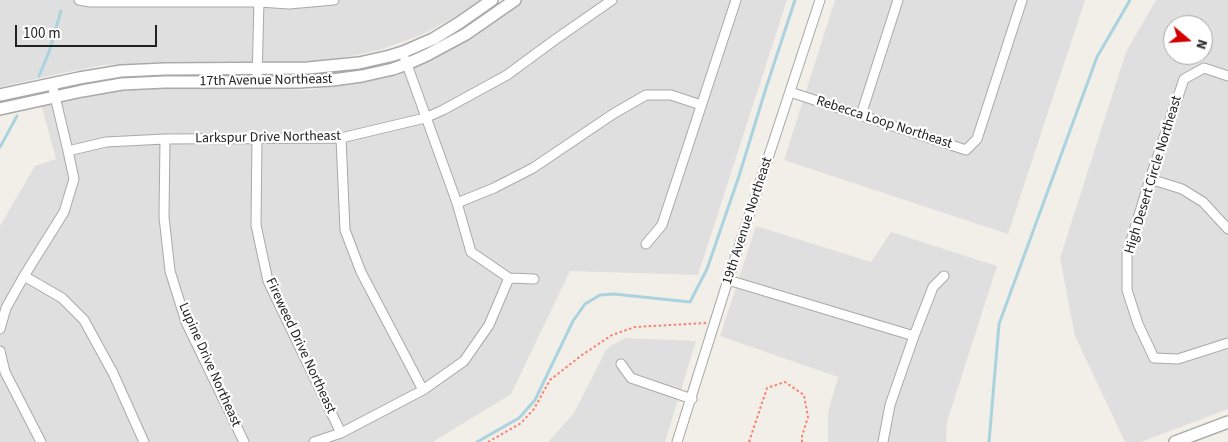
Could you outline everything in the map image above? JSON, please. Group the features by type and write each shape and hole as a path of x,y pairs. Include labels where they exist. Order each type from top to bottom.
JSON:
{"street":[{"path":"79,0 90,2 259,1 289,4 334,0"},
{"name":"17th Avenue Northeast","path":"0,95 121,71 165,69 257,70 341,66 403,52 445,32 492,0"},
{"name":"17th Avenue Northeast","path":"0,109 122,84 166,82 299,82 362,76 393,69 433,52 466,34 515,0"},
{"name":"Larkspur Drive Northeast","path":"68,151 106,142 165,139 340,138 425,118 507,75 612,0"},
{"path":"646,244 662,225 736,0"},
{"name":"19th Avenue Northeast","path":"677,442 820,0"},
{"path":"861,115 898,0"},
{"name":"Rebecca Loop Northeast","path":"790,92 966,150 977,139 1022,0"},
{"path":"257,82 259,1"},
{"path":"403,52 425,118 457,203 471,252 510,278 534,279"},
{"name":"High Desert Circle Northeast","path":"1228,76 1204,68 1184,79 1127,254 1127,290 1138,324 1154,358 1178,359 1228,342"},
{"path":"0,329 6,308 64,212 74,179 52,84"},
{"path":"457,203 494,188 533,168 613,114 646,95 671,95 701,105"},
{"name":"Fireweed Drive Northeast","path":"257,138 256,225 268,281 341,433"},
{"path":"340,138 345,230 361,272 423,390"},
{"name":"Lupine Drive Northeast","path":"165,139 164,218 170,271 186,322 244,442"},
{"path":"1150,179 1182,189 1203,202 1228,229"},
{"path":"24,276 62,298 84,320 112,373 144,442"},
{"path":"883,442 890,405 932,287 944,276"},
{"path":"314,442 341,433 423,390 464,361 489,325 510,278"},
{"path":"728,280 914,336"},
{"path":"0,351 5,372 41,442"},
{"path":"621,364 631,378 692,399"},
{"path":"1175,442 1228,422"}],"path":[{"path":"488,442 520,423 534,409 550,380 612,335 635,327 715,322"},
{"path":"749,442 767,388 785,382 804,395 808,417 802,442"}],"shaded area":[{"path":"0,0 480,0 457,16 421,35 379,50 352,56 318,61 159,62 104,65 0,87"},
{"path":"518,0 787,0 698,275 570,271 511,394 433,442 0,442 0,226 35,166 56,159 41,104 83,94 128,89 191,86 310,90 362,81 421,59"},
{"path":"835,0 1085,0 1008,234 784,160"},
{"path":"1156,0 1228,0 1228,409 1141,442 1125,442 1075,336 1060,258 1126,52"},
{"path":"756,226 871,262 891,232 997,266 947,422 946,442 828,442 828,412 838,377 720,336"},
{"path":"626,338 696,341 665,442 548,442 574,413 606,350"}],"waterway":[{"path":"477,442 519,418 535,400 573,321 585,304 600,295 614,294 690,302 707,269 795,0"},
{"path":"989,442 999,324 1097,57 1130,0"},
{"path":"39,76 49,52 61,11"},
{"path":"0,147 17,116"}]}
